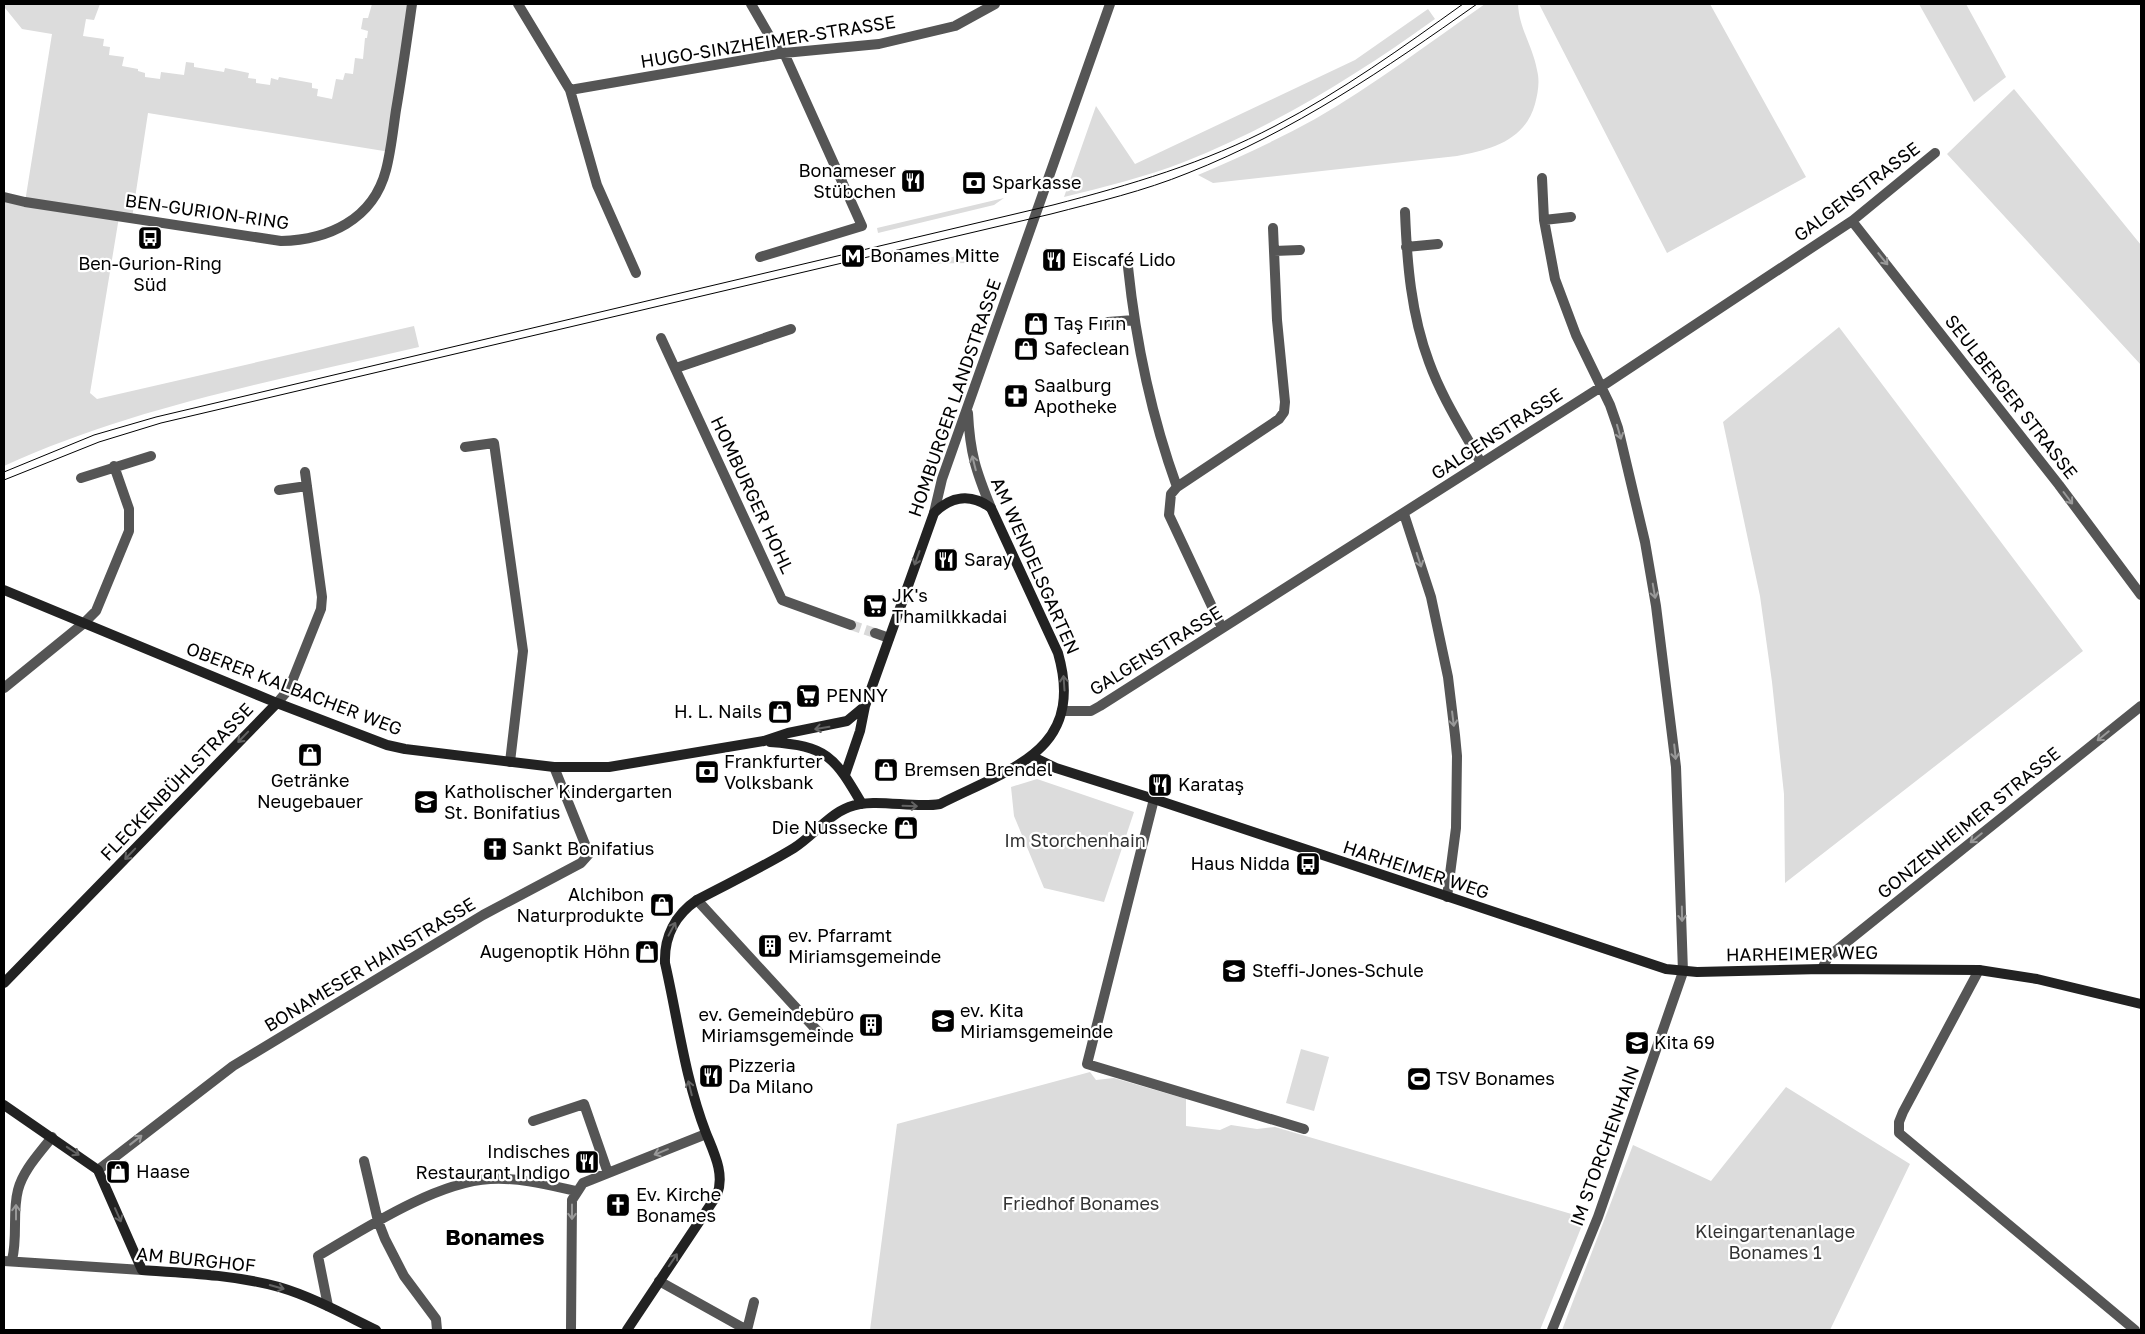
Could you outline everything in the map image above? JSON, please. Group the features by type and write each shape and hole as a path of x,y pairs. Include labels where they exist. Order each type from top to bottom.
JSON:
{"street":[{"name":"BEN-GURION-RING","path":"4,197 25,202 281,241 303,240 346,226 373,201 386,171 412,4"},
{"path":"518,4 562,73 570,90 597,185 636,273"},
{"path":"751,4 770,37 784,53 862,226 760,257"},
{"name":"HUGO-SINZHEIMER-STRASSE","path":"570,90 784,53 878,44 955,26 995,4"},
{"name":"HOMBURGER LANDSTRASSE","path":"845,775 860,731 864,706 934,512 939,488 1110,4"},
{"name":"GALGENSTRASSE","path":"1062,711 1091,711 1100,706 1404,514 1601,387 1852,221 1935,153"},
{"path":"1542,178 1544,220 1555,279 1563,305 1618,428 1645,542 1668,683 1680,821 1683,972"},
{"path":"1405,212 1406,247 1413,303 1429,362 1438,385 1481,463"},
{"path":"1544,220 1570,217"},
{"name":"SEULBERGER STRASSE","path":"1852,221 2023,438 2141,595"},
{"path":"1222,628 1169,515 1171,494 1178,487 1279,419 1284,412 1286,402 1276,320 1273,228"},
{"path":"1406,247 1438,244"},
{"path":"1274,251 1300,250"},
{"path":"1128,268 1134,320 1153,413 1178,487"},
{"path":"1108,322 1134,320"},
{"path":"676,368 791,330"},
{"name":"HOMBURGER HOHL","path":"661,338 782,600 851,625"},
{"name":"AM WENDELSGARTEN","path":"968,410 969,444 976,470 1058,653 1064,685 1062,711 1055,729 1046,745 1033,757"},
{"path":"465,447 494,443 523,651 510,762"},
{"path":"81,478 114,466 151,456"},
{"path":"4,688 84,623 96,610 129,531 129,509 114,466"},
{"name":"FLECKENBÜHLSTRASSE","path":"4,983 289,689 321,609 322,597 305,472"},
{"path":"278,490 307,486"},
{"path":"934,512 943,504 961,498 982,501 992,508"},
{"path":"1404,514 1431,597 1448,678 1455,735 1457,756 1456,828 1446,897"},
{"name":"OBERER KALBACHER WEG","path":"4,590 387,745 510,762 554,767 609,767 764,741 788,733 847,721 864,706"},
{"path":"875,633 888,638"},
{"name":"GONZENHEIMER STRASSE","path":"1822,969 1828,957 2141,706"},
{"name":"OBERER KALBACHER WEG","path":"764,741 796,743 822,751 838,765 862,804"},
{"path":"627,1330 717,1195 720,1187 716,1159 689,1082 664,963 664,948 668,934 687,907 795,848 837,814 849,807 862,804 927,806 940,804 1033,757"},
{"name":"HARHEIMER WEG","path":"1033,757 1056,768 1650,965 1683,972 1822,969 1980,970 2037,979 2141,1004"},
{"name":"BONAMESER HAINSTRASSE","path":"98,1170 233,1066 483,915 581,863 589,854 554,767"},
{"path":"1154,799 1087,1064 1304,1129"},
{"path":"697,900 822,1036"},
{"path":"1980,970 1903,1112 1899,1122 1899,1133 2135,1330"},
{"name":"IM STORCHENHAIN","path":"1552,1330 1598,1217 1683,972"},
{"path":"4,1104 98,1170 142,1270"},
{"path":"532,1121 584,1104 608,1173"},
{"path":"571,1330 572,1200 576,1191 583,1183 706,1134"},
{"path":"8,1260 16,1245 18,1189 30,1167 52,1137"},
{"path":"364,1161 378,1220 393,1257 404,1276 436,1319 437,1330"},
{"path":"328,1306 318,1256 378,1220 444,1189 475,1180 507,1180 576,1191"},
{"name":"AM BURGHOF","path":"8,1260 142,1270 258,1282 328,1306 376,1330"},
{"path":"659,1280 747,1330 754,1302"}],"green space":[{"path":"5,4 100,4 94,20 86,19 83,36 104,39 103,46 110,47 109,55 124,57 122,66 138,69 138,71 145,73 145,77 160,79 161,72 184,75 186,62 194,63 194,67 224,72 225,68 249,73 248,78 256,79 256,83 270,85 271,78 278,80 279,77 312,83 312,88 318,89 317,96 332,99 336,79 343,80 345,73 353,74 355,58 363,59 365,38 367,38 368,31 361,29 363,18 368,18 372,4 412,4 390,152 148,113 132,218 119,217 90,393 97,399 414,326 419,347 208,396 104,427 4,466 4,197 25,202 52,34 22,29 5,8"},
{"path":"1485,4 1518,4 1521,21 1538,74 1537,96 1530,117 1515,135 1505,142 1482,151 1457,156 1213,183 1198,175 1286,134 1337,106"},
{"path":"1539,4 1710,4 1806,177 1667,253"},
{"path":"1919,4 1966,4 2006,77 1974,102"},
{"path":"1428,9 1435,19 1376,60 1283,116 1218,148 1184,162 1064,197 1096,106 1135,164 1355,60"},
{"path":"2014,89 2141,245 2141,365 1947,154"},
{"path":"1004,198 994,205 878,233 877,228"},
{"path":"938,251 940,260 969,253 971,263 906,264 905,258"},
{"path":"1839,327 2083,651 1785,883 1784,794 1772,682 1760,596 1723,422"},
{"name":"Im Storchenhain","path":"1037,779 1134,812 1104,902 1044,888 1014,816 1011,787"},
{"path":"1301,1049 1329,1057 1314,1111 1286,1103"},
{"name":"Friedhof Bonames","path":"1090,1072 1096,1080 1114,1078 1186,1099 1186,1126 1220,1130 1231,1125 1257,1129 1275,1127 1585,1218 1540,1330 870,1330 897,1124"},
{"name":"Kleingartenanlage Bonames 1","path":"1786,1087 1910,1164 1830,1330 1562,1330 1633,1145 1711,1181"}],"tunnel":[{"path":"851,625 875,633"}],"tram line":[{"path":"4,472 94,435 156,417 1053,205 1139,181 1222,151 1275,126 1372,68 1463,4"},
{"path":"4,480 99,442 161,423 1051,214 1155,185 1227,156 1302,118 1373,75 1477,4"}],"place":[{"name":"Bonameser Stübchen","path":"913,181"},
{"name":"Sparkasse","path":"974,183"},
{"name":"Ben-Gurion-Ring Süd","path":"150,238"},
{"name":"Bonames Mitte","path":"853,256"},
{"name":"Eiscafé Lido","path":"1054,260"},
{"name":"Taş Fırın","path":"1036,324"},
{"name":"Safeclean","path":"1026,349"},
{"name":"Saalburg Apotheke","path":"1016,396"},
{"name":"Saray","path":"946,560"},
{"name":"JK's Thamilkkadai","path":"875,606"},
{"name":"PENNY","path":"808,696"},
{"name":"H. L. Nails","path":"780,712"},
{"name":"Getränke Neugebauer","path":"310,755"},
{"name":"Bremsen Brendel","path":"886,770"},
{"name":"Frankfurter Volksbank","path":"707,772"},
{"name":"Karataş","path":"1160,785"},
{"name":"Katholischer Kindergarten St. Bonifatius","path":"426,802"},
{"name":"Die Nussecke","path":"906,828"},
{"name":"Sankt Bonifatius","path":"495,849"},
{"name":"Haus Nidda","path":"1308,864"},
{"name":"Alchibon Naturprodukte","path":"662,905"},
{"name":"ev. Pfarramt Miriamsgemeinde","path":"770,946"},
{"name":"Augenoptik Höhn","path":"647,952"},
{"name":"Steffi-Jones-Schule","path":"1234,971"},
{"name":"ev. Kita Miriamsgemeinde","path":"943,1021"},
{"name":"ev. Gemeindebüro Miriamsgemeinde","path":"871,1025"},
{"name":"Kita 69","path":"1637,1043"},
{"name":"Pizzeria Da Milano","path":"711,1076"},
{"name":"TSV Bonames","path":"1419,1079"},
{"name":"Indisches Restaurant Indigo","path":"587,1162"},
{"name":"Haase","path":"118,1172"},
{"name":"Ev. Kirche Bonames","path":"618,1205"}],"district":[{"name":"Bonames","path":"495,1237"}]}
